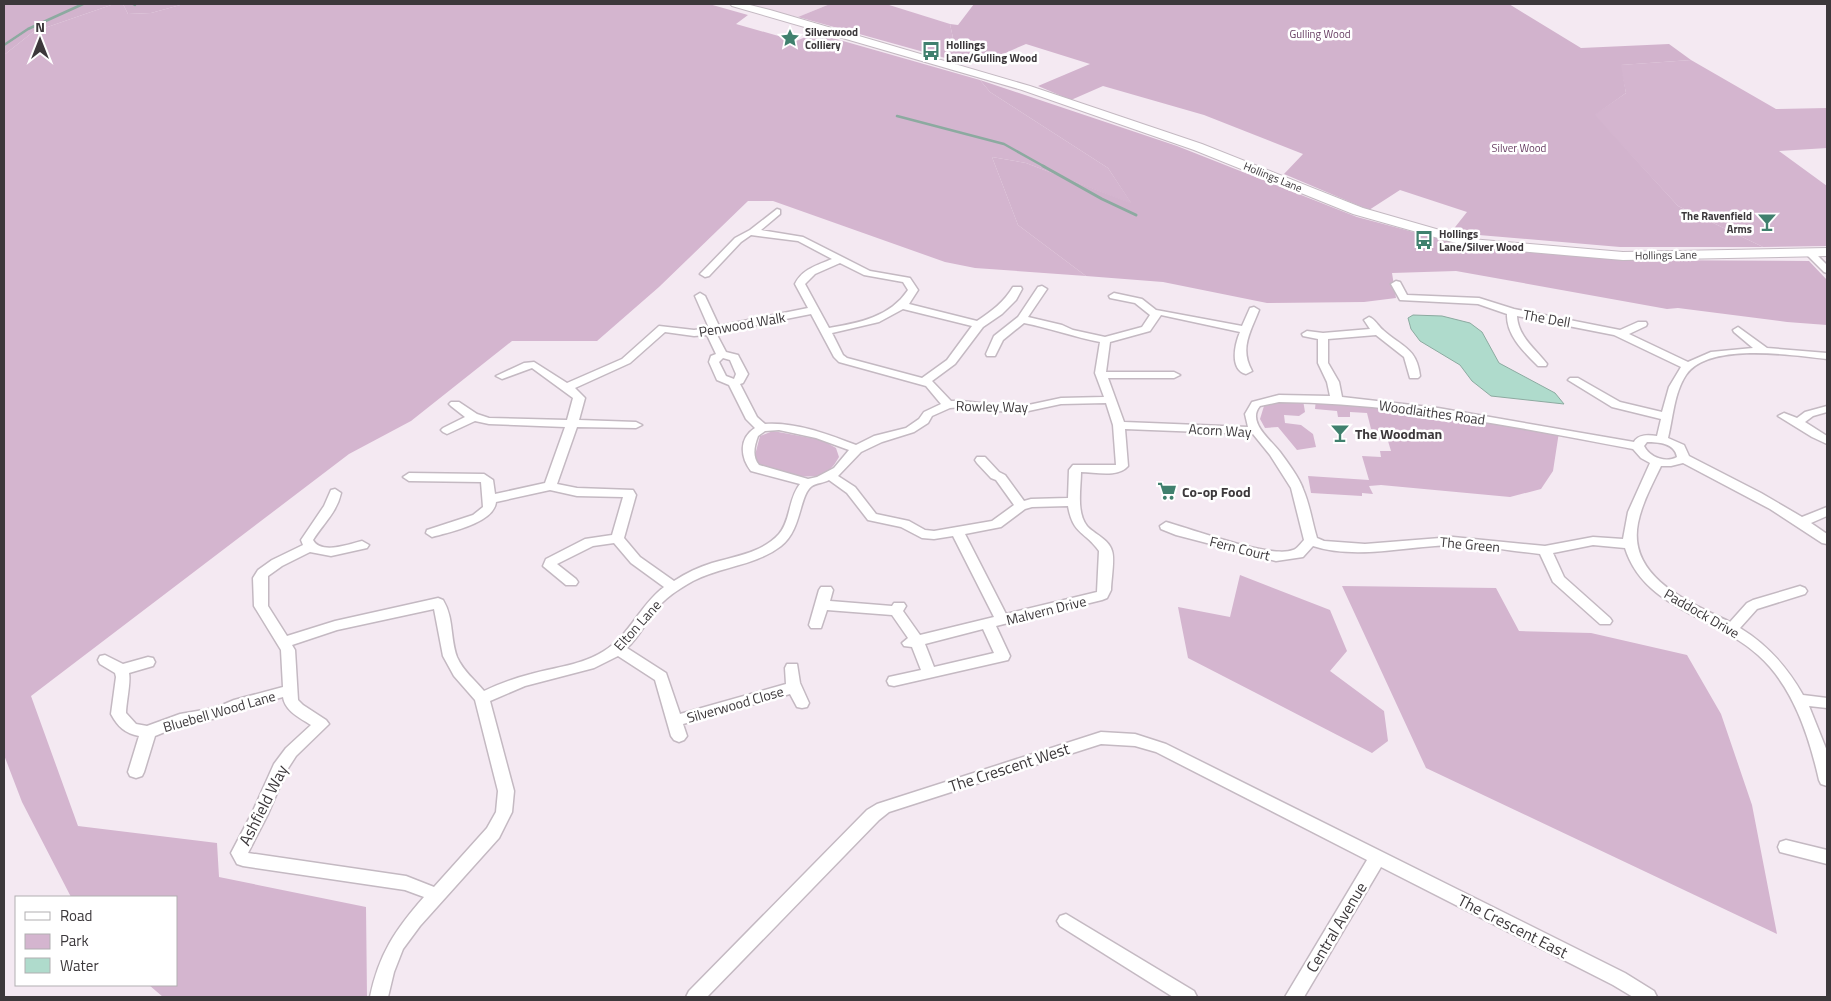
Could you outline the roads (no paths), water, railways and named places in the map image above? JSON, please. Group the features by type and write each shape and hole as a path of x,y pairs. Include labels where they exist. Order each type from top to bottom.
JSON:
{"street":[{"name":"Hollings Lane","path":"734,4 1026,88 1198,147 1358,211 1470,243 1623,256 1827,252"},
{"path":"753,232 777,212"},
{"path":"705,274 738,240 753,232 800,240 867,273 906,280 913,290 901,305 866,324 827,332"},
{"path":"1810,253 1827,270"},
{"path":"841,259 806,276 801,280 800,284 840,357 844,360 924,382 933,386 948,405"},
{"name":"The Dell","path":"1396,284 1404,298 1473,296 1512,312 1621,333 1688,366"},
{"path":"991,354 998,338 1022,319 1042,289"},
{"path":"924,382 951,362 979,325 998,312 1017,290"},
{"path":"700,296 722,355"},
{"path":"1114,296 1138,301 1156,314"},
{"path":"901,305 979,325"},
{"name":"Penwood Walk","path":"567,387 626,361 660,330 667,328 694,333 713,331 814,310"},
{"path":"1246,371 1241,363 1239,346 1254,310"},
{"path":"1022,319 1058,326 1070,333 1106,340 1146,329 1156,314 1165,312 1247,330"},
{"path":"1512,312 1511,320 1522,342 1542,364"},
{"path":"1369,320 1377,332 1398,345 1410,356 1415,368 1414,376"},
{"path":"1621,333 1642,324"},
{"path":"1738,330 1764,351"},
{"path":"1307,334 1323,336 1377,332"},
{"path":"1323,336 1323,363 1333,382 1336,400"},
{"path":"831,476 849,489 872,516 880,520 904,524 922,534 934,536 996,524 1021,506 1042,502 1074,502 1075,470 1077,468 1117,469 1122,466 1119,425 1112,400 1101,375 1101,365 1106,354 1106,340"},
{"path":"1682,458 1683,455 1678,447 1662,440 1677,382 1688,366 1713,355 1764,351 1827,356"},
{"path":"734,383 742,377 734,357 722,355 715,358 714,362 721,378 734,383 752,419 762,428"},
{"path":"502,376 534,364 575,393 579,398 550,486"},
{"path":"1101,375 1174,375"},
{"path":"1574,380 1616,405 1668,417"},
{"name":"Woodlaithes Road","path":"1256,431 1250,420 1251,411 1256,404 1266,399 1279,397 1336,400 1441,412 1638,446 1643,454 1657,461"},
{"name":"Rowley Way","path":"857,449 878,439 910,430 924,421 928,414 948,405 962,404 1019,410 1061,401 1112,400"},
{"path":"455,404 474,418 489,422 636,425"},
{"path":"1798,422 1810,414 1827,408"},
{"path":"1784,416 1798,422 1814,434 1827,440"},
{"path":"447,430 474,418"},
{"name":"Acorn Way","path":"1119,425 1256,431 1286,469 1297,488 1311,541"},
{"path":"779,427 819,435 857,449 838,471 831,476 808,483 764,472 755,468 749,462 748,452 751,439 762,428 779,427"},
{"name":"Woodlaithes Road","path":"1638,446 1640,441 1646,439 1662,440"},
{"path":"1657,461 1673,463 1682,458"},
{"path":"1682,458 1742,488 1803,522 1827,540"},
{"path":"981,460 995,474 1002,478 1010,495 1021,506"},
{"name":"Paddock Drive","path":"1657,461 1631,520 1630,544 1640,567 1663,591 1732,630 1763,651 1800,700 1814,735 1827,780"},
{"path":"408,477 484,478 487,480 490,499 489,508 477,518 432,533"},
{"name":"Elton Lane","path":"482,699 519,682 585,667 600,660 617,648 640,625 658,599 674,587 707,569 752,558 780,541 790,528 795,517 798,494 808,483"},
{"path":"490,499 550,486 577,492 629,493 618,538"},
{"path":"311,547 307,540 334,504 335,493"},
{"name":"Malvern Drive","path":"913,642 1102,595 1104,590 1106,551 1101,544 1083,529 1077,519 1074,502"},
{"path":"1803,522 1827,511"},
{"name":"Fern Court","path":"1166,526 1181,532 1276,557 1298,554 1311,541"},
{"path":"958,532 1003,621"},
{"path":"618,538 632,557 674,587"},
{"path":"570,582 550,566 551,562 590,542 618,538"},
{"name":"The Green","path":"1311,541 1323,545 1365,548 1453,541 1545,550 1593,541 1630,544"},
{"path":"362,545 328,552 311,547 270,567 260,578 262,606 284,642 335,626 438,603 452,662 482,699 506,791 504,812 492,833 396,945 385,972 379,997"},
{"path":"1545,550 1558,578 1606,621"},
{"path":"816,625 826,590"},
{"path":"1732,630 1752,606 1800,592"},
{"path":"821,605 897,608 929,673"},
{"path":"894,681 1003,656 988,624"},
{"name":"Ashfield Way","path":"284,642 288,650 292,701 298,709 321,724 291,752 280,768 239,856 243,860 292,865 406,883 437,895"},
{"name":"Silverwood Close","path":"617,648 661,677 677,728 795,687"},
{"path":"105,660 121,670 148,662"},
{"name":"Silverwood Close","path":"792,668 795,687 802,703"},
{"name":"Bluebell Wood Lane","path":"121,670 123,677 118,714 132,730 148,732 180,720 217,713 239,704 290,690"},
{"path":"1800,700 1827,703"},
{"name":"Bluebell Wood Lane","path":"136,772 148,732"},
{"name":"The Crescent West","path":"695,997 883,808 1101,738 1135,740 1161,748 1378,858"},
{"path":"1786,847 1827,857"},
{"name":"Central Avenue","path":"1294,997 1378,858"},
{"name":"The Crescent East","path":"1378,858 1620,980 1648,997"},
{"path":"1066,921 1188,997"}],"water":[{"path":"1413,315 1442,316 1470,323 1482,332 1499,363 1555,393 1564,404 1491,396 1472,381 1460,365 1420,341 1411,329 1408,318"}],"waterway":[{"path":"4,45 28,29 83,4"},
{"path":"897,116 1004,144 1045,167"},
{"path":"1043,166 1102,199 1136,215"}],"place":[{"name":"Silverwood Colliery","path":"790,38"},
{"name":"Hollings Lane/Gulling Wood","path":"931,51"},
{"name":"The Ravenfield Arms","path":"1767,222"},
{"name":"Hollings Lane/Silver Wood","path":"1424,240"},
{"name":"The Woodman","path":"1340,433"},
{"name":"Co-op Food","path":"1167,491"}],"park label":[{"name":"Gulling Wood","path":"1320,34"},
{"name":"Silver Wood","path":"1519,148"}]}
